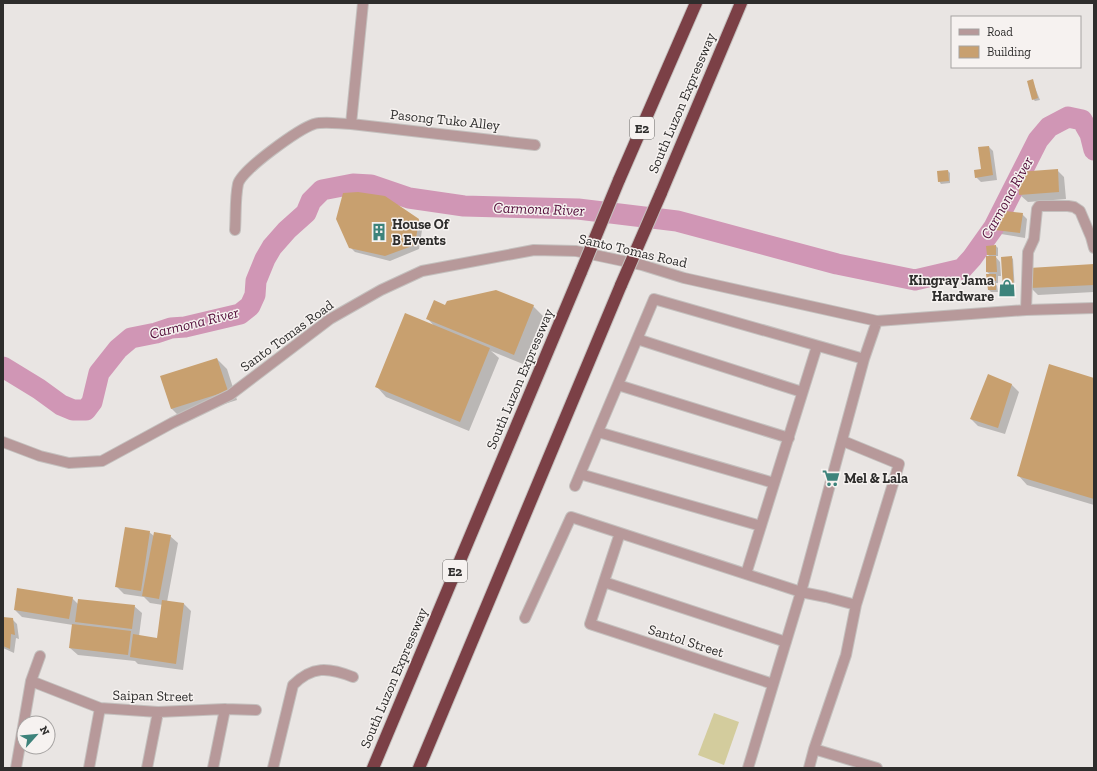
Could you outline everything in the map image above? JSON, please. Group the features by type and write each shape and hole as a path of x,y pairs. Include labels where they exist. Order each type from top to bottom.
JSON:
{"highway":[{"name":"South Luzon Expressway","path":"373,768 619,180 696,3"},
{"name":"South Luzon Expressway","path":"419,768 741,3"}],"street":[{"path":"351,124 363,3"},
{"name":"Pasong Tuko Alley","path":"235,230 238,184 244,174 285,140 310,126 320,124 351,124 535,145"},
{"path":"1026,310 1028,252 1034,239 1037,209 1039,206 1074,207 1080,211 1094,248"},
{"name":"Santo Tomas Road","path":"3,442 40,456 69,464 102,461 172,423 230,395 330,319 381,290 422,271 534,250 576,251 642,265 684,278 877,321 1026,310 1094,308"},
{"path":"575,486 654,299 864,359"},
{"path":"748,768 801,592 843,442 864,359 877,321"},
{"path":"637,339 802,392"},
{"path":"746,574 817,346"},
{"path":"618,385 789,438"},
{"path":"598,432 774,483"},
{"path":"809,768 846,655 856,606 898,464 843,442"},
{"path":"580,474 760,526"},
{"path":"525,618 572,517 801,592 826,597 856,606"},
{"path":"620,533 604,582 786,642"},
{"name":"Santol Street","path":"604,582 590,624 773,684"},
{"path":"16,768 31,681 40,656"},
{"path":"273,768 293,685 300,677 317,669 339,671 353,677"},
{"name":"Saipan Street","path":"31,681 100,708 158,712 224,709 256,710"},
{"path":"89,768 100,708"},
{"path":"213,768 224,709"},
{"path":"147,768 158,712"},
{"path":"814,749 877,768"}],"shaded area":[{"path":"714,713 739,722 724,765 698,755"}],"building":[{"path":"1033,79 1038,98 1032,100 1027,81"},
{"path":"989,146 993,175 975,178 974,170 981,169 978,147"},
{"path":"1058,169 1059,192 1019,195 1018,172"},
{"path":"948,170 949,181 938,182 937,171"},
{"name":"House Of B Events","path":"358,192 385,196 419,219 415,245 385,256 349,248 336,219 343,193"},
{"path":"997,210 1023,213 1020,233 995,230"},
{"path":"996,245 996,255 987,255 986,246"},
{"path":"986,256 996,256 997,272 986,272"},
{"path":"1012,256 1014,290 1003,291 1001,257"},
{"path":"1094,264 1094,285 1030,288 1029,268"},
{"path":"986,274 996,274 996,281 987,281"},
{"path":"987,283 996,283 996,290 988,290"},
{"path":"496,290 534,305 514,355 426,319 434,300 445,305 447,301"},
{"path":"405,313 490,348 460,422 375,387"},
{"path":"217,358 228,391 171,409 160,376"},
{"path":"1049,364 1094,378 1094,499 1017,476"},
{"path":"988,374 1012,384 998,428 970,419"},
{"path":"125,527 150,531 141,591 115,587"},
{"path":"154,532 171,535 159,599 142,596"},
{"path":"17,588 73,597 69,619 14,610"},
{"path":"78,599 135,605 132,629 75,622"},
{"path":"162,600 184,603 176,664 130,657 133,634 157,638"},
{"path":"3,617 13,618 15,635 11,634 10,649 3,646"},
{"path":"72,624 131,631 128,655 69,648"}],"waterway":[{"name":"Carmona River","path":"3,367 39,389 61,405 73,410 86,410 92,402 99,373 118,349 131,338 240,314 250,306 255,295 256,281 265,259 272,247 287,230 306,213 311,201 322,190 353,184 371,185 409,198 464,206 578,209 677,221 837,264 915,280 962,269 972,258 994,227 1038,140 1049,127 1068,117 1082,120 1090,134 1094,150"}],"place":[{"name":"House Of B Events","path":"379,232"},
{"name":"Kingray Jama Hardware","path":"1007,288"},
{"name":"Mel & Lala","path":"831,478"}]}
